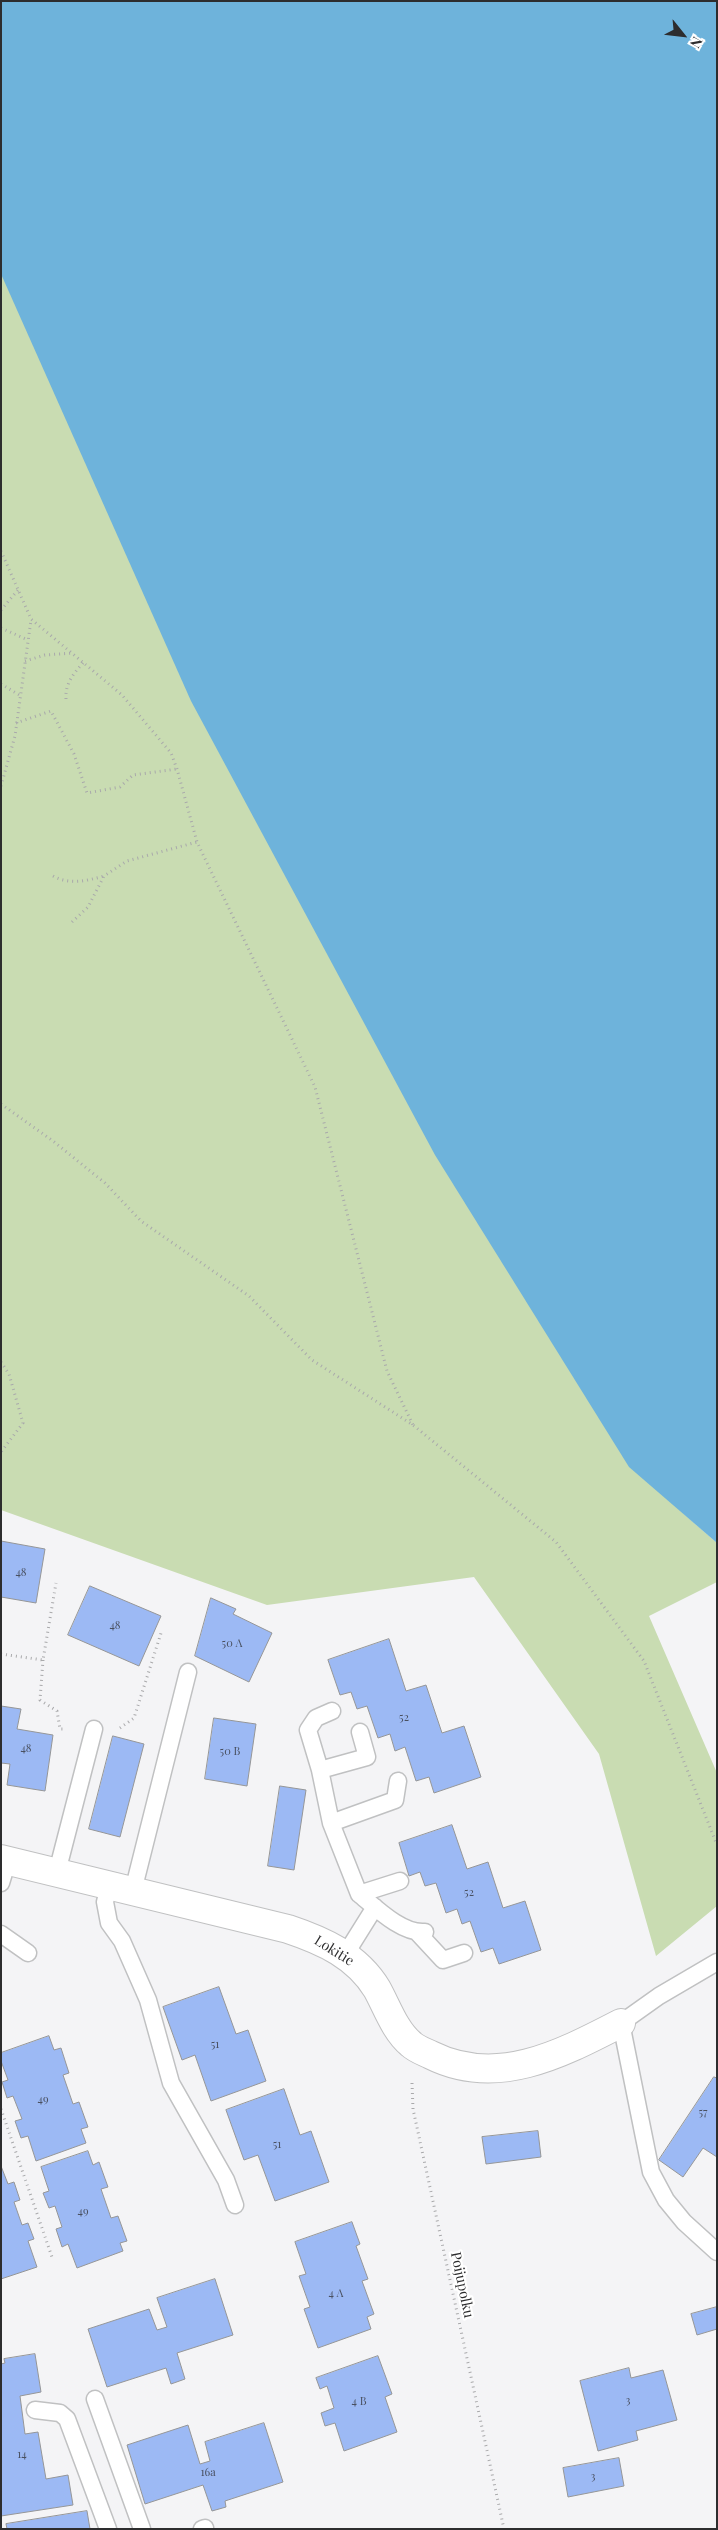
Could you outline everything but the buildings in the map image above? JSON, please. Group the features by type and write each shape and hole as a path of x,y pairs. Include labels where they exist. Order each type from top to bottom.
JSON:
{"street":[{"name":"Lokitie","path":"3,1867 57,1872 288,1928 317,1939 345,1955 364,1971 411,2045"},
{"path":"411,2045 447,2063 475,2069 513,2068 573,2048 621,2023"}],"lane":[{"path":"188,1672 121,1888 105,1902 109,1923 122,1941 148,2000 171,2083 226,2180 234,2204"},
{"path":"332,1711 316,1718 308,1730 320,1770 331,1823 359,1894 375,1906 421,1932 443,1960 464,1953"},
{"path":"57,1872 94,1729"},
{"path":"320,1770 367,1757 360,1732"},
{"path":"331,1823 395,1800 398,1781"},
{"path":"359,1894 400,1881"},
{"path":"345,1955 375,1906"},
{"path":"1,1934 28,1953"},
{"path":"717,1962 659,1996 621,2023 651,2172 666,2200 684,2222 717,2252"},
{"path":"95,2399 142,2529"},
{"path":"35,2410 60,2413 67,2419 108,2529"}],"path":[{"path":"1,551 31,620 122,695 171,753 197,842 315,1087 387,1371 413,1425"},
{"path":"1,610 18,590"},
{"path":"1,786 21,696 31,620"},
{"path":"1,628 28,640"},
{"path":"25,661 45,655 73,653"},
{"path":"66,699 65,691 71,677 84,662"},
{"path":"1,684 21,696"},
{"path":"16,723 51,711 74,754 87,793 120,787 133,775 177,769"},
{"path":"53,876 63,881 83,882 104,876 126,861 197,842"},
{"path":"72,922 88,907 104,876"},
{"path":"1,1104 53,1141 105,1182 141,1221 249,1296 312,1360 413,1425 556,1542 644,1661 717,1845"},
{"path":"1,1362 9,1374 23,1423 1,1452"},
{"path":"56,1583 43,1660 40,1700 57,1710 60,1729 94,1729 112,1733 134,1718 162,1630"},
{"path":"1,1654 43,1660"},
{"name":"Poijupolku","path":"411,2045 413,2109 504,2529"},
{"path":"1,2109 53,2260"}],"green space":[{"path":"1,1 684,1514 717,1543 717,1582 649,1616 717,1773 717,1906 656,1956 599,1754 474,1577 267,1605 1,1510"}],"water":[{"path":"1,1 717,1 717,1543 629,1467 435,1155 191,701 1,274"}]}
